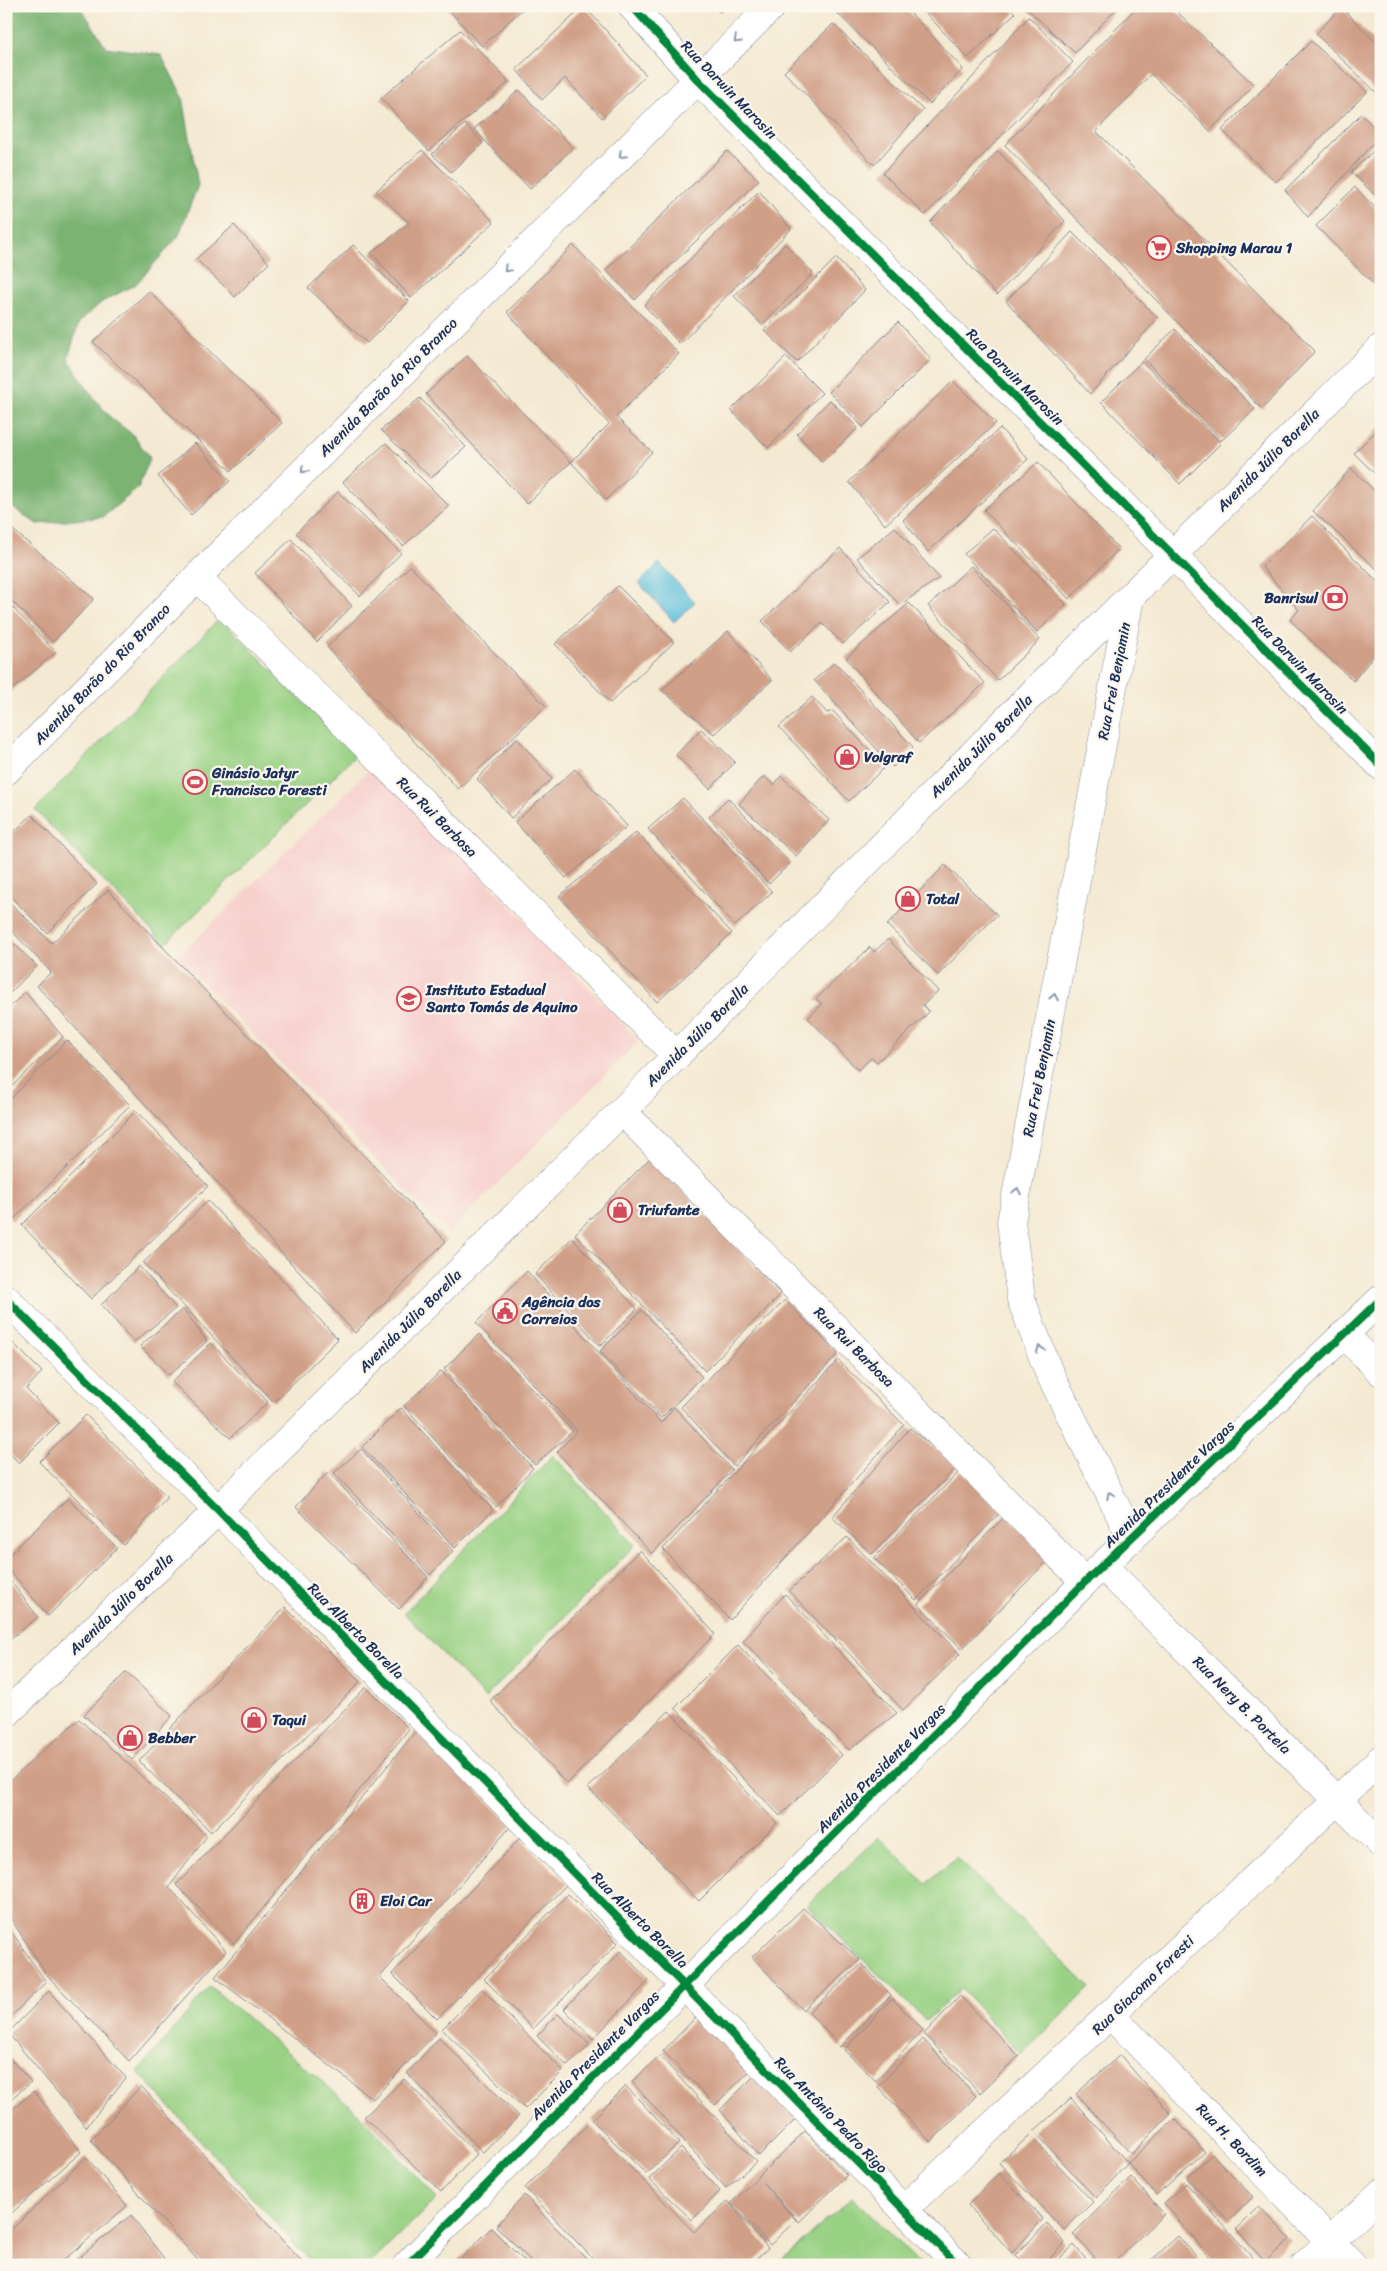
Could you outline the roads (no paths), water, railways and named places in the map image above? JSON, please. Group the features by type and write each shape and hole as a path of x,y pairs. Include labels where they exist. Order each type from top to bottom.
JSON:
{"street":[{"name":"Rua Darwin Marosin","path":"632,6 698,80 1381,766"},
{"name":"Avenida Barão do Rio Branco","path":"6,771 197,577 772,6"},
{"name":"Avenida Júlio Borella","path":"6,1714 218,1510 622,1111 1024,702 1381,348"},
{"name":"Rua Rui Barbosa","path":"197,577 677,1056"},
{"name":"Rua Frei Benjamin","path":"1130,598 1011,1222 1020,1299 1048,1370 1132,1539"},
{"name":"Rua Rui Barbosa","path":"622,1111 1094,1574"},
{"name":"Rua Alberto Borella","path":"6,1299 218,1510 684,1985"},
{"name":"Avenida Presidente Vargas","path":"407,2265 1094,1574 1381,1299"},
{"path":"1345,1335 1381,1372"},
{"name":"Rua Nery B. Portela","path":"1094,1574 1381,1844"},
{"name":"Rua Giacomo Foresti","path":"904,2209 1112,2015 1381,1759"},
{"name":"Rua Antônio Pedro Rigo","path":"684,1985 958,2265"},
{"name":"Rua H. Bordim","path":"1112,2015 1353,2265"},
{"path":"1306,2265 1381,2193"}],"water":[{"path":"659,563 695,602 674,622 639,583"}],"place":[{"name":"Shopping Marau 1","path":"1159,248"},
{"name":"Banrisul","path":"1335,598"},
{"name":"Volgraf","path":"847,757"},
{"name":"Ginásio Jatyr Francisco Foresti","path":"195,782"},
{"name":"Total","path":"908,899"},
{"name":"Instituto Estadual Santo Tomás de Aquino","path":"409,999"},
{"name":"Triufante","path":"620,1210"},
{"name":"Agência dos Correios","path":"505,1311"},
{"name":"Taqui","path":"254,1720"},
{"name":"Bebber","path":"130,1738"},
{"name":"Eloi Car","path":"362,1901"}]}
